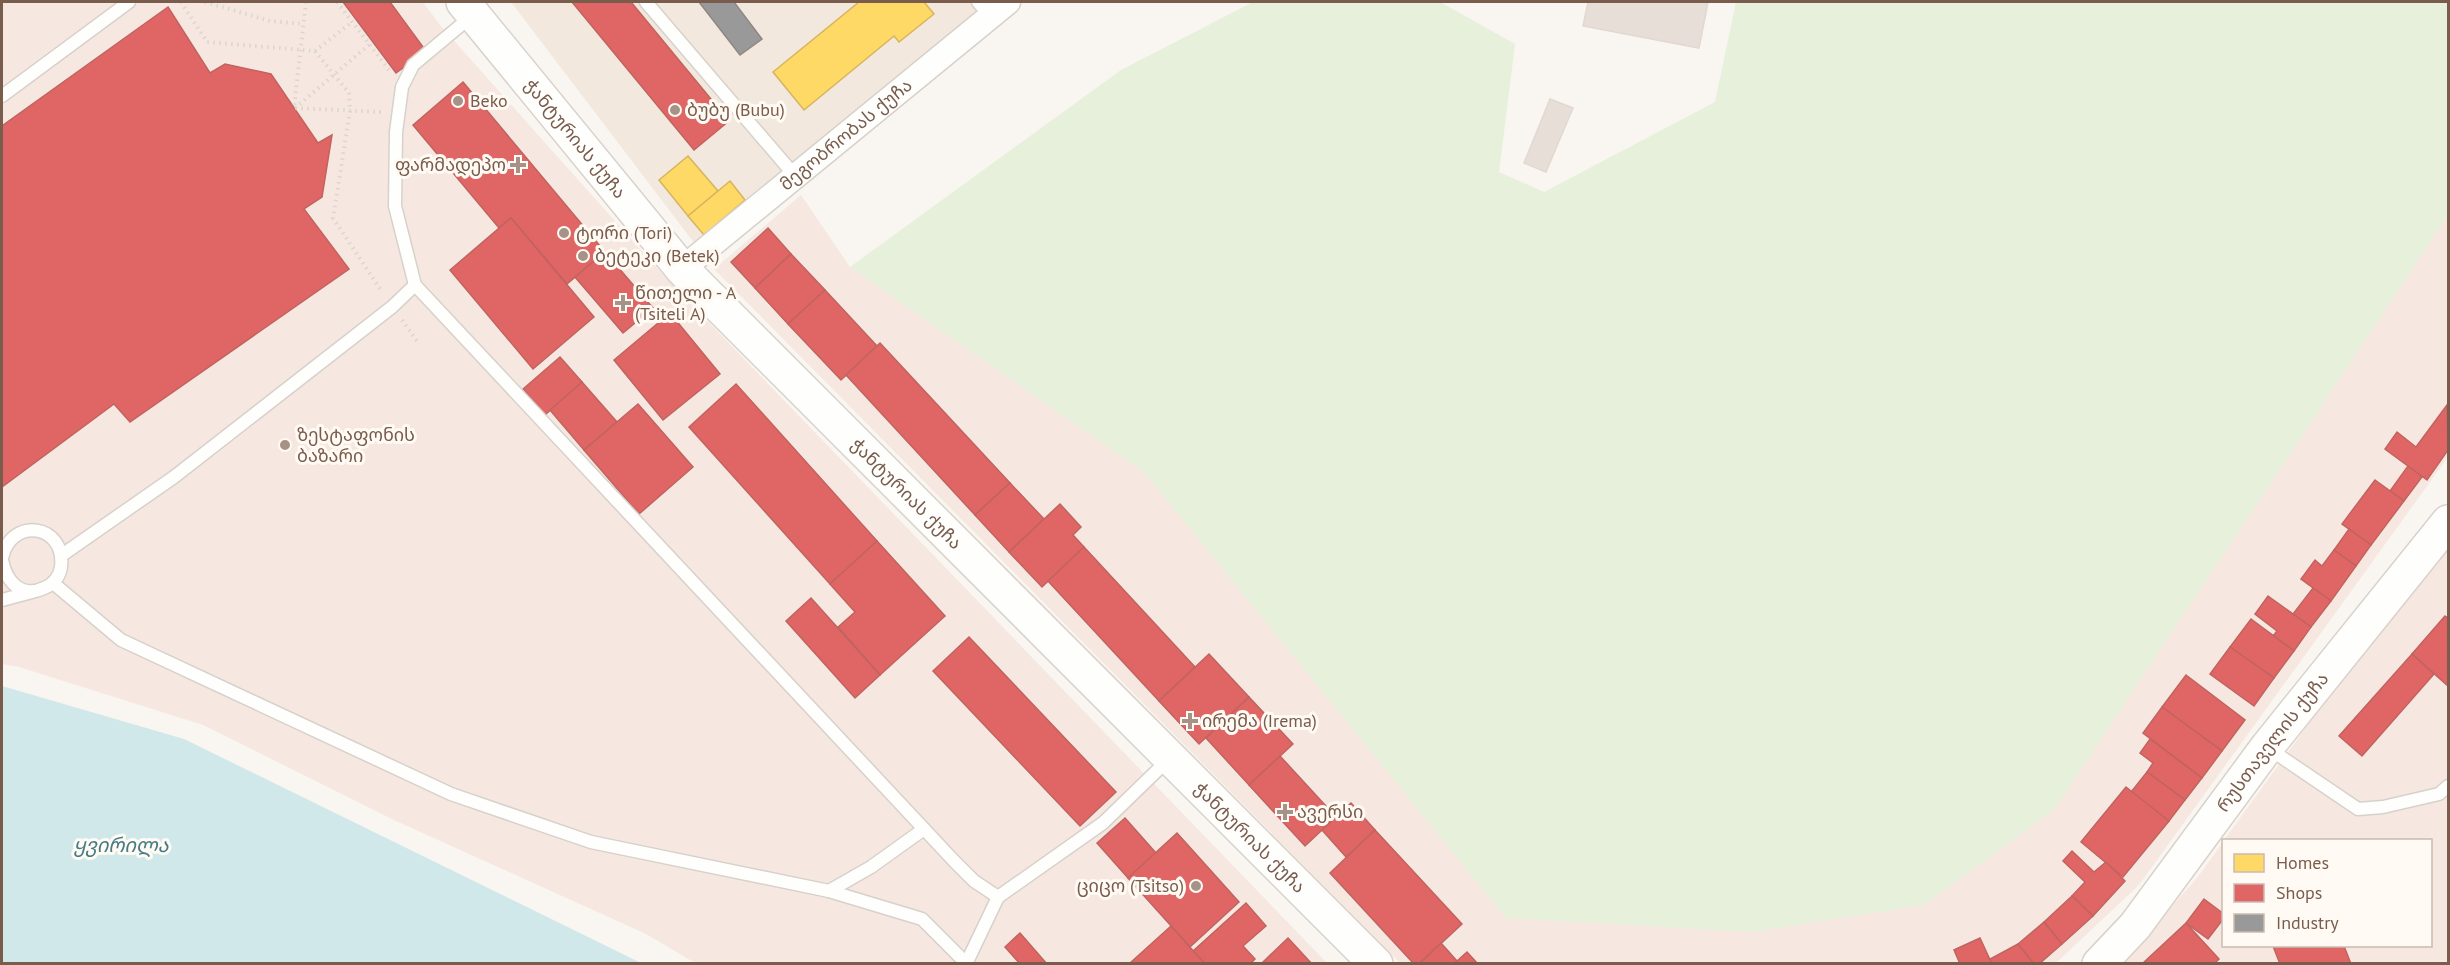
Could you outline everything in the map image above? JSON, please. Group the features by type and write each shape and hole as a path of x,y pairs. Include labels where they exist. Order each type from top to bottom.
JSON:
{"street":[{"name":"მეგობრობას ქუჩა","path":"682,269 796,177 992,7"},
{"name":"ჭანტურიას ქუჩა","path":"468,8 682,269 1169,759 1376,963"},
{"name":"რუსთაველის ქუჩა","path":"2099,963 2135,926 2267,747 2448,522"}],"lane":[{"path":"2,96 129,2"},
{"path":"646,2 796,177"},
{"path":"468,8 413,65 402,87 395,206 415,285 924,829 974,881 998,897"},
{"path":"62,555 174,477 392,307 415,285"},
{"path":"2,600 34,591 53,583 60,571 62,555 52,538 37,531 18,533 2,554 4,574 18,588 34,591"},
{"path":"53,583 121,640 452,794 591,842 829,891 922,919 966,963 998,897 1103,823 1169,759"},
{"path":"2267,747 2358,809 2383,807 2439,794 2448,786"},
{"path":"829,891 871,867 924,829"}],"path":[{"path":"181,2 207,42 315,51 352,22"},
{"path":"205,2 270,21 304,24"},
{"path":"294,108 306,2"},
{"path":"337,2 402,87"},
{"path":"294,108 370,44"},
{"path":"315,51 349,93 350,111 333,218 417,341"},
{"path":"294,108 399,113"}],"shaded area":[{"name":"ზესტაფონის ბაზარი","path":"2,2 423,2 440,25 665,277 1327,963 695,963 646,934 396,821 203,725 19,667 2,664"},
{"path":"511,2 991,2 695,244"},
{"path":"801,195 850,267 1144,472 1507,918 2054,810 2448,215 2448,457 2139,885 2056,963 1400,963 714,269"},
{"path":"2448,532 2448,963 2120,964 2197,878 2222,844 2222,947 2432,947 2432,839 2225,839"}],"green space":[{"path":"1253,2 1440,2 1515,44 1499,172 1544,192 1715,102 1736,2 2448,2 2448,215 2054,810 1924,905 1751,932 1506,918 1144,472 850,267 1121,70"}],"water":[{"name":"ყვირილა","path":"2,686 184,739 641,963 2,962"}],"building: Homes":[{"path":"859,2 924,2 934,14 899,42 894,36 804,110 773,72"},
{"path":"688,156 718,191 688,216 659,180"},
{"path":"730,181 745,200 704,235 688,216"}],"building: Shops":[{"path":"343,2 390,2 426,51 396,73"},
{"path":"572,2 631,2 729,121 694,150"},
{"path":"168,7 210,73 225,64 271,74 318,143 332,135 322,197 304,209 349,269 130,422 114,404 2,487 2,126"},
{"path":"463,82 605,252 567,284 511,218 499,228 413,125"},
{"path":"511,218 594,317 533,369 450,270"},
{"path":"768,228 791,254 755,288 731,262"},
{"path":"605,252 653,308 623,333 575,277"},
{"path":"791,254 825,290 788,324 755,288"},
{"path":"825,290 877,346 841,380 788,324"},
{"path":"670,313 720,374 663,420 614,360"},
{"path":"880,343 1010,483 975,515 846,375"},
{"path":"560,357 582,382 545,415 523,389"},
{"path":"582,382 617,422 584,450 550,410"},
{"path":"736,384 877,541 830,584 689,427"},
{"path":"638,404 693,467 639,514 584,450"},
{"path":"2447,405 2448,450 2427,480 2385,449 2397,432 2416,447"},
{"path":"2408,466 2422,477 2404,501 2390,491"},
{"path":"2375,480 2404,501 2371,545 2342,524"},
{"path":"1010,483 1044,519 1009,552 975,515"},
{"path":"1060,504 1081,527 1073,535 1084,547 1042,587 1009,552"},
{"path":"2349,529 2371,545 2356,566 2334,550"},
{"path":"877,541 945,616 880,675 838,627 855,612 830,584"},
{"path":"1084,547 1195,667 1159,701 1048,581"},
{"path":"2334,550 2356,566 2331,601 2301,579 2315,560 2322,566"},
{"path":"2313,588 2331,601 2311,627 2293,614"},
{"path":"2268,596 2311,627 2294,651 2273,636 2277,631 2255,614"},
{"path":"811,598 880,675 855,698 786,621"},
{"path":"2445,616 2448,618 2448,686 2412,654"},
{"path":"2251,619 2294,651 2274,678 2230,647"},
{"path":"969,637 1116,792 1080,826 933,671"},
{"path":"2230,647 2274,678 2254,706 2210,674"},
{"path":"1209,654 1249,697 1199,744 1159,701"},
{"path":"2412,654 2434,674 2362,756 2339,736"},
{"path":"2186,675 2245,720 2222,751 2162,707"},
{"path":"1249,697 1293,744 1249,785 1206,738"},
{"path":"2162,707 2222,751 2202,778 2143,733"},
{"path":"2150,739 2202,778 2185,800 2147,772 2153,763 2140,753"},
{"path":"1280,756 1336,817 1305,846 1249,785"},
{"path":"2147,772 2185,800 2169,821 2131,792"},
{"path":"2126,787 2169,821 2123,877 2081,842"},
{"path":"1351,803 1375,830 1346,857 1322,830"},
{"path":"1125,818 1156,853 1128,878 1097,843"},
{"path":"1375,830 1462,924 1419,964 1414,964 1330,873"},
{"path":"1177,833 1239,902 1190,947 1128,878"},
{"path":"2072,851 2094,872 2106,862 2125,881 2093,916 2072,896 2085,882 2063,861"},
{"path":"2072,896 2093,916 2062,944 2044,922"},
{"path":"2204,899 2222,912 2222,921 2208,939 2186,923"},
{"path":"1246,903 1266,926 1243,946 1255,959 1250,964 1205,964 1193,951"},
{"path":"2044,922 2062,944 2039,964 2034,964 2018,944"},
{"path":"2186,923 2219,959 2214,964 2142,964"},
{"path":"1171,926 1205,964 1129,964"},
{"path":"1020,933 1047,964 1020,964 1005,947"},
{"path":"1288,938 1312,964 1261,964"},
{"path":"1980,938 1992,964 1960,964 1954,950"},
{"path":"1441,943 1457,961 1454,964 1419,964"},
{"path":"2018,944 2034,964 1992,964 1990,959"},
{"path":"2273,947 2344,947 2351,964 2280,964"},
{"path":"1467,952 1478,964 1454,964 1457,961"}],"building: Industry":[{"path":"699,2 734,2 762,39 740,55"}],"building: Other":[{"path":"1588,2 1708,2 1699,48 1583,26"},
{"path":"1550,99 1573,108 1546,172 1524,163"}],"place":[{"name":"Beko","path":"458,101"},
{"name":"ბუბუ (Bubu)","path":"675,110"},
{"name":"ფარმადეპო","path":"518,165"},
{"name":"ტორი (Tori)","path":"564,233"},
{"name":"ბეტეკი (Betek)","path":"583,256"},
{"name":"წითელი - A (Tsiteli A)","path":"623,303"},
{"name":"ზესტაფონის ბაზარი","path":"285,445"},
{"name":"ირემა (Irema)","path":"1190,721"},
{"name":"ავერსი","path":"1285,812"},
{"name":"ციცო (Tsitso)","path":"1196,886"}]}
